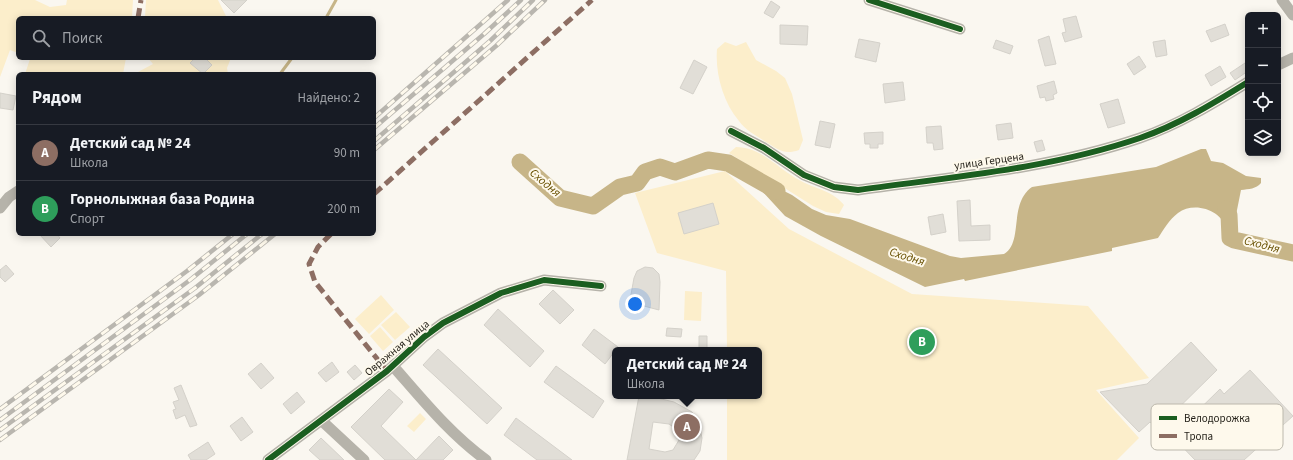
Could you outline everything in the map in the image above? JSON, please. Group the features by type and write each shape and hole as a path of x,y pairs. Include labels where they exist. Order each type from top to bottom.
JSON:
{"street":[{"path":"869,0 960,28"},
{"path":"1282,0 1293,15"},
{"path":"1281,64 1293,58"},
{"name":"улица Герцена","path":"731,131 764,148 804,175 834,187 858,190 1058,161 1140,138 1157,131 1207,106 1245,84"},
{"path":"0,208 9,197 16,192"},
{"name":"Овражная улица","path":"268,460 322,421 393,366 424,337 443,323 501,293 544,280 601,286"},
{"path":"393,366 439,418 472,450 486,460"},
{"path":"322,421 364,460"}],"shaded area":[{"path":"0,0 35,0 50,7 66,5 67,0 133,0 132,16 16,16 16,52 10,50 0,77"},
{"path":"146,0 218,0 226,16 145,16"},
{"path":"725,42 736,46 746,42 756,60 776,71 785,78 792,94 803,140 799,150 789,152 782,151 748,130 733,113 724,96 717,68 717,49"},
{"path":"30,60 126,60 123,72 26,72"},
{"path":"150,60 230,60 227,68 228,72 138,72 153,64"},
{"path":"736,147 754,151 801,181 835,196 844,205 839,214 826,212 813,206 729,153"},
{"path":"725,171 789,229 912,294 1088,306 1149,378 1096,390 1139,438 1117,460 727,460 727,399 762,399 762,347 727,347 726,271 657,253 635,193"},
{"path":"685,291 702,292 701,321 684,320"},
{"path":"381,295 394,310 369,334 355,319"},
{"path":"396,312 410,327 395,340 381,325"},
{"path":"380,327 393,342 383,351 370,336"},
{"path":"420,413 426,419 414,432 407,426"}],"water":[{"path":"1201,149 1206,149 1211,161 1223,163 1246,176 1261,178 1261,183 1257,186 1241,190 1233,230 1226,230 1224,223 1214,213 1199,208 1185,209 1175,216 1158,238 1112,248 1112,251 965,281 964,279 925,287 821,236 785,216 762,191 756,179 758,178 792,195 812,209 826,215 850,219 950,256 961,258 1004,254 1010,248 1015,232 1020,203 1025,194 1032,187 1156,167"}],"building":[{"path":"221,0 247,0 234,13"},
{"path":"771,1 780,7 773,18 764,13"},
{"path":"1076,16 1082,37 1065,42 1062,33 1066,32 1063,19"},
{"path":"1225,24 1229,35 1211,42 1206,31"},
{"path":"780,25 808,26 807,45 780,44"},
{"path":"1049,36 1056,64 1045,66 1038,40"},
{"path":"859,39 880,43 876,62 855,57"},
{"path":"996,40 1013,46 1010,54 993,48"},
{"path":"1165,40 1167,55 1156,57 1153,42"},
{"path":"1139,56 1146,67 1134,75 1127,64"},
{"path":"193,60 207,60 212,65 205,72 201,72 190,63"},
{"path":"694,60 707,67 693,94 680,88"},
{"path":"1245,63 1245,73 1235,80 1230,73"},
{"path":"1220,66 1226,77 1211,86 1205,75"},
{"path":"1054,81 1057,93 1053,95 1054,99 1046,101 1045,97 1040,98 1037,86"},
{"path":"903,82 905,100 885,103 883,84"},
{"path":"0,93 16,96 13,110 0,108"},
{"path":"1118,99 1125,123 1108,128 1100,104"},
{"path":"820,121 835,124 830,148 815,145"},
{"path":"1011,123 1013,138 998,140 996,125"},
{"path":"941,126 943,149 934,150 933,143 927,143 926,127"},
{"path":"883,132 883,144 878,144 878,148 870,148 870,144 865,144 864,133"},
{"path":"1042,140 1045,150 1037,152 1034,142"},
{"path":"970,200 971,226 990,225 990,240 959,241 957,201"},
{"path":"713,203 719,224 684,234 678,213"},
{"path":"943,214 946,232 931,235 928,217"},
{"path":"41,236 58,236 60,238 51,247"},
{"path":"6,265 14,274 5,282 0,277 0,270"},
{"path":"645,267 653,268 659,274 659,310 640,305 638,313 628,311 634,278 637,271"},
{"path":"553,290 574,310 560,324 539,304"},
{"path":"498,309 544,351 530,367 484,325"},
{"path":"667,328 682,329 681,337 666,336"},
{"path":"594,329 618,347 612,347 612,355 605,364 582,345"},
{"path":"699,336 707,336 707,347 699,347"},
{"path":"1191,342 1217,370 1182,404 1151,404 1151,423 1150,422 1139,432 1100,392 1147,384"},
{"path":"438,349 502,408 487,424 423,365"},
{"path":"332,362 339,372 326,382 318,373"},
{"path":"261,363 274,378 261,389 248,374"},
{"path":"355,365 362,373 354,380 347,372"},
{"path":"556,366 604,401 593,418 544,382"},
{"path":"1250,370 1282,404 1205,404 1220,389 1224,394"},
{"path":"181,385 197,425 190,427 185,415 176,419 173,410 176,409 173,402 179,400 174,388"},
{"path":"389,389 403,402 381,426 416,460 385,460 351,427"},
{"path":"297,392 305,402 291,414 283,404"},
{"path":"638,399 662,399 674,402 692,412 699,424 702,438 700,451 694,460 627,460","holes":["653,422 669,424 676,429 679,440 673,450 665,452 649,449"]},
{"path":"1283,405 1293,416 1283,425"},
{"path":"242,417 253,432 241,441 230,426"},
{"path":"516,418 572,460 537,460 504,435"},
{"path":"439,436 453,450 443,460 416,460"},
{"path":"321,438 344,460 320,460 309,450"},
{"path":"208,442 215,454 206,460 191,460 188,455"},
{"path":"1185,450 1255,450 1244,460 1195,460"}],"waterway":[{"path":"327,16 336,0"},
{"path":"282,72 290,60"},
{"name":"Сходня","path":"520,162 560,198 593,206 620,187 637,183 645,172 660,167 675,172 708,160 728,163 777,191"},
{"name":"Сходня","path":"1226,209 1229,215 1230,238 1293,253"}],"railway":[{"path":"376,116 508,0"},
{"path":"376,126 484,34 521,0"},
{"path":"376,139 490,41 533,0"},
{"path":"376,148 496,46 545,0"},
{"path":"0,409 187,271 231,236"},
{"path":"0,420 190,280 245,236"},
{"path":"0,430 195,288 260,236"},
{"path":"0,440 199,295 273,236"}],"marked path":[{"path":"138,16 141,0"},
{"path":"376,192 592,0"},
{"path":"329,236 318,247 309,264 315,282 387,371"}],"cycle path":[{"path":"869,0 960,29"},
{"path":"731,131 764,148 804,175 834,187 858,190 1000,171 1036,165 1106,149 1168,127 1209,106 1245,84"},
{"path":"268,460 387,371 424,337 443,323 501,293 544,280 601,286"}],"place":[{"name":"Горнолыжная база Родина","path":"922,342"},
{"name":"Детский сад № 24","path":"687,427"}]}
